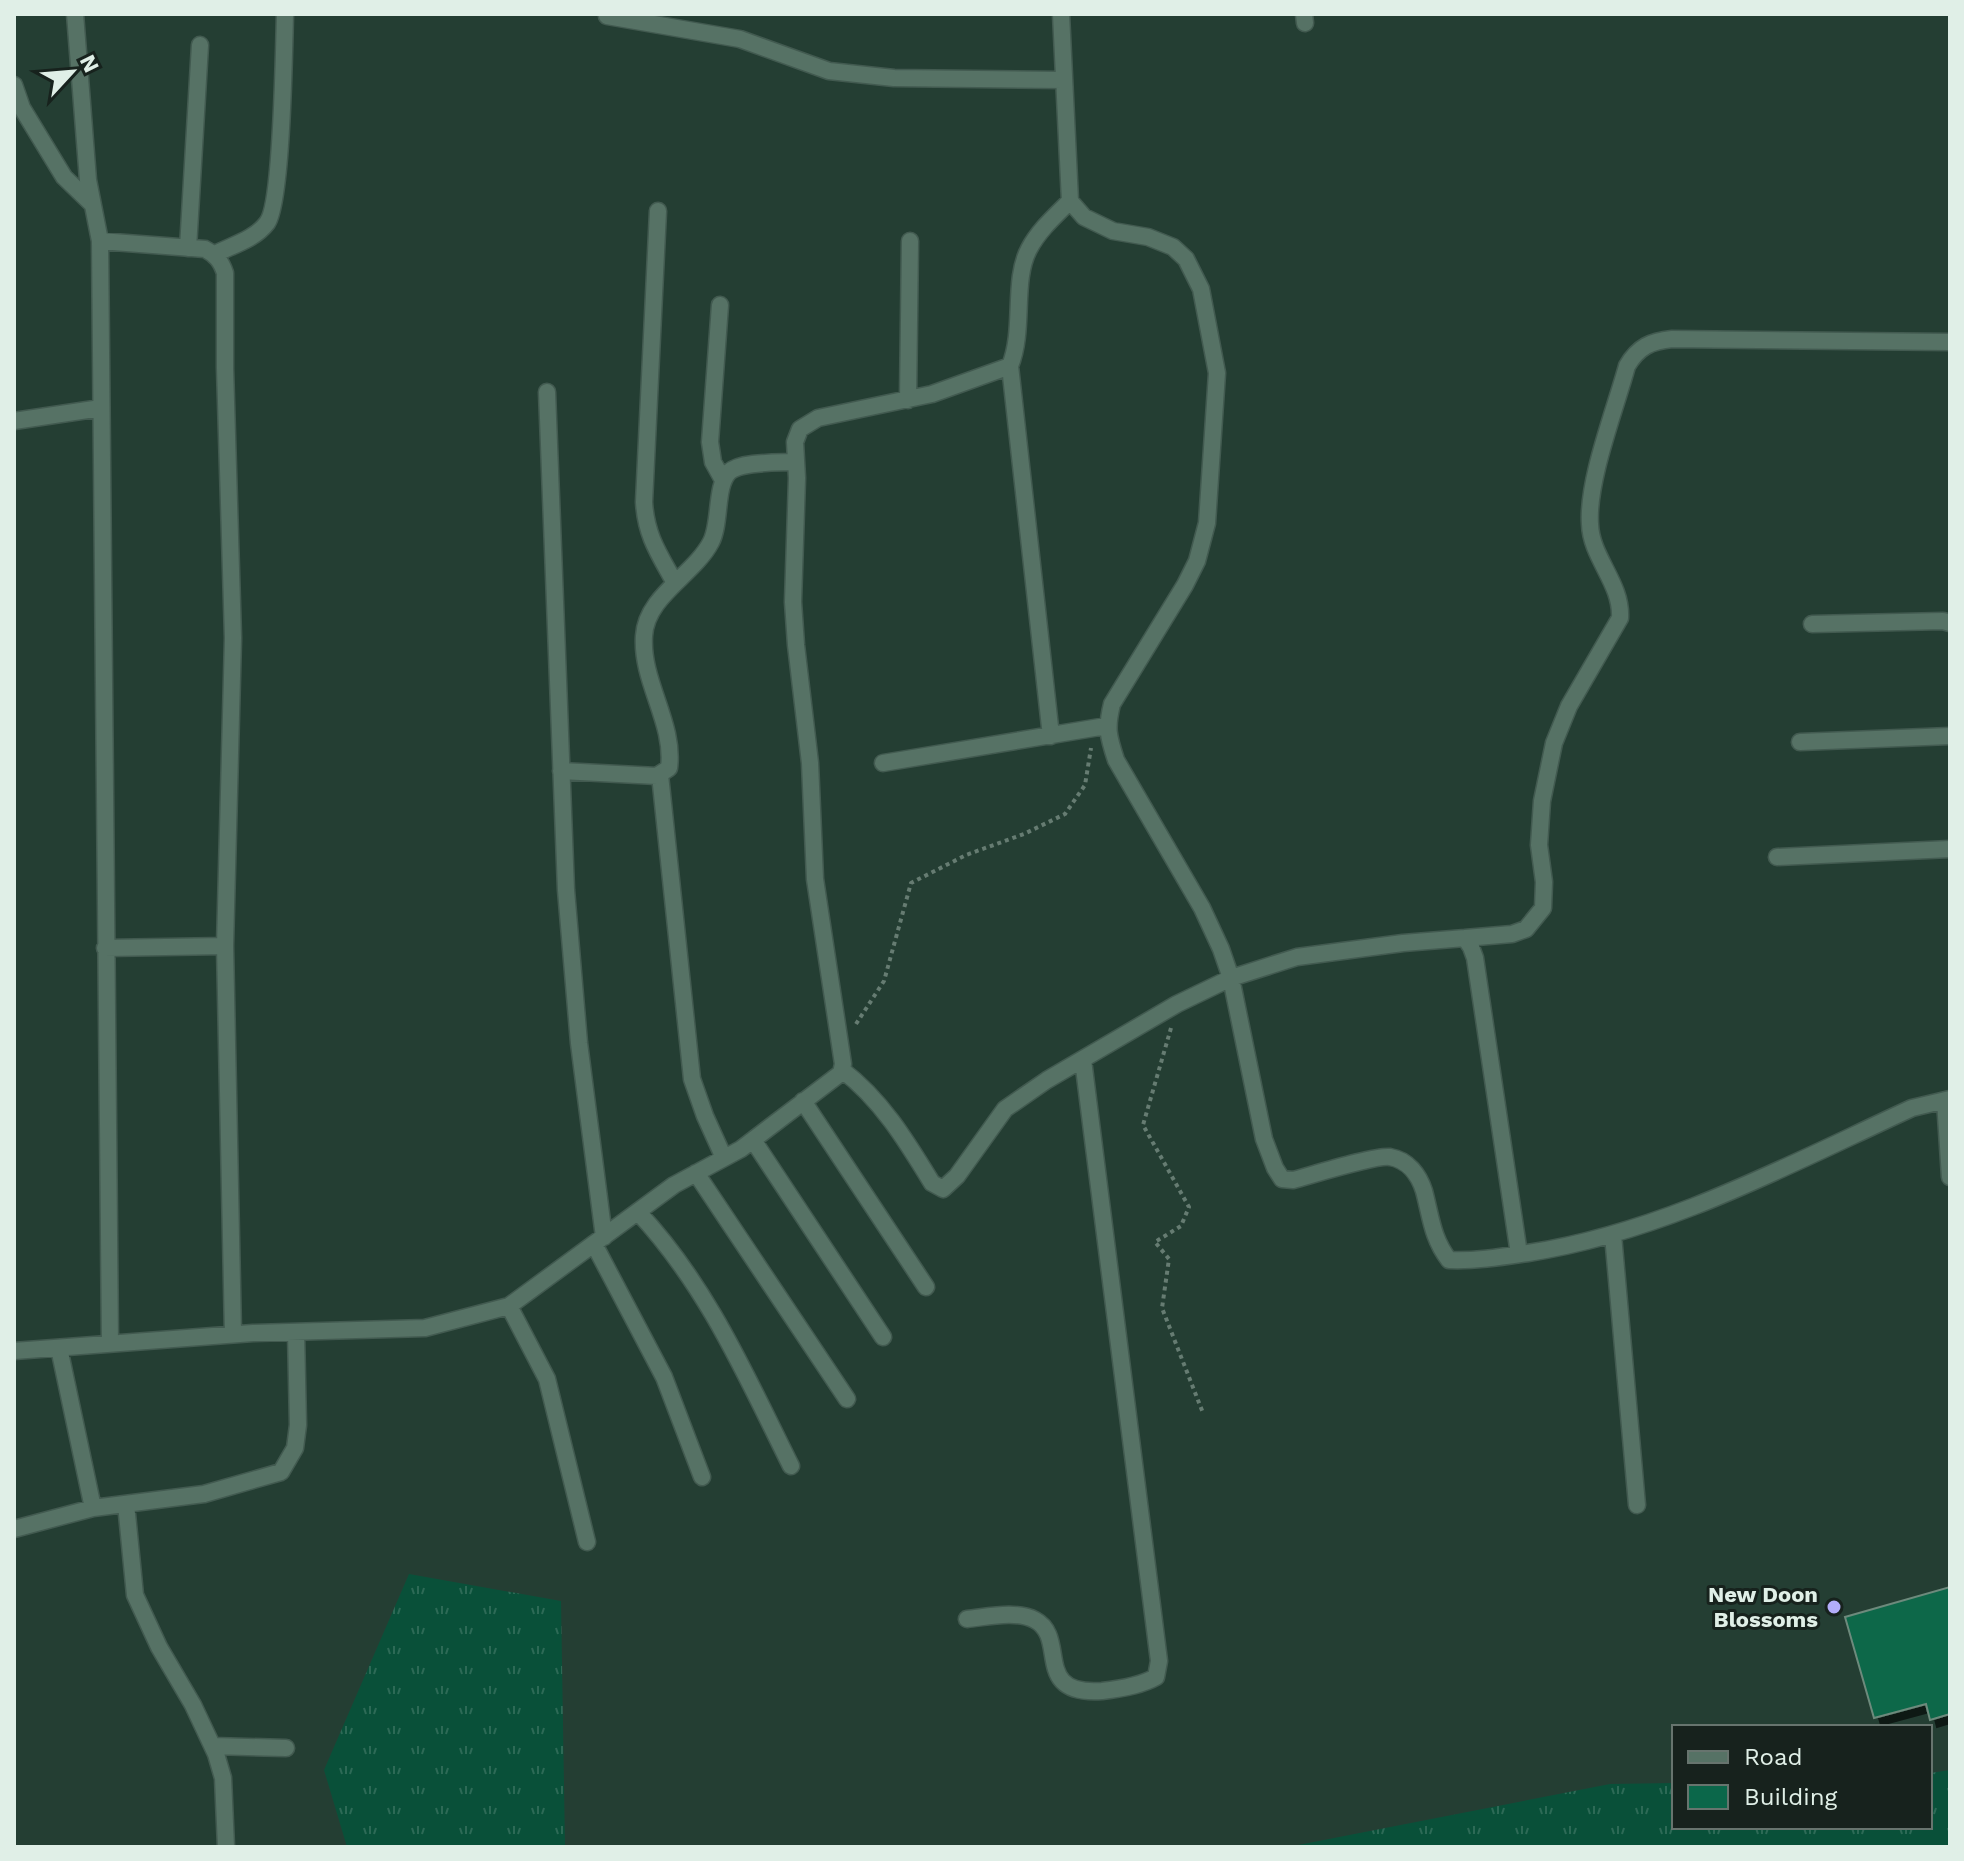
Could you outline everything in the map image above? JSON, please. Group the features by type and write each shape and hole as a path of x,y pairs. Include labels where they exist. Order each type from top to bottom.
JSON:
{"street":[{"path":"75,14 88,180 100,241 110,1344"},
{"path":"215,254 249,238 270,220 278,174 285,14"},
{"path":"1061,14 1070,201 1084,217 1113,231 1148,237 1173,247 1186,259 1201,289 1217,373 1207,523 1197,561 1120,689 1106,726 1116,760 1202,908 1221,949 1231,978 1264,1139 1282,1179 1293,1180 1388,1157 1404,1162 1415,1172 1423,1188 1437,1245 1449,1260 1475,1261 1561,1248 1677,1214 1912,1108 1947,1100 1950,1177"},
{"path":"607,16 740,39 829,71 894,78 1063,80"},
{"path":"188,248 200,45"},
{"path":"14,85 22,108 64,177 92,204"},
{"path":"1051,736 1010,366 1018,347 1022,277 1027,251 1041,230 1070,201"},
{"path":"658,211 644,502 650,538 675,583"},
{"path":"100,241 205,249 215,254 222,264 226,290 225,368 233,638 225,946 233,1334"},
{"path":"908,400 910,241"},
{"path":"720,305 710,442 713,462 723,480"},
{"path":"1010,366 908,400 818,418 800,429 795,442 793,602 796,645 810,763 815,879 842,1067 864,1086 932,1183 943,1189 957,1176 1005,1109 1177,1004 1231,978 1297,957 1403,943 1512,934 1526,929 1543,908 1544,882 1539,845 1542,801 1554,743 1569,706 1620,618 1621,604 1595,546 1590,525 1593,488 1627,366 1635,352 1655,341 1672,339 1950,342"},
{"path":"547,392 566,890 599,1240 664,1377 702,1477"},
{"path":"14,421 101,408"},
{"path":"561,771 660,775 669,768 671,754 649,675 644,635 650,616 713,540 723,480 731,469 743,465 795,462"},
{"path":"1812,624 1950,623"},
{"path":"883,763 1106,726"},
{"path":"1800,742 1950,736"},
{"path":"660,775 692,1079 724,1158"},
{"path":"1777,857 1950,849"},
{"path":"1465,938 1475,958 1519,1254"},
{"path":"105,948 225,946"},
{"path":"967,1619 1013,1615 1039,1622 1045,1630 1060,1678 1068,1688 1104,1691 1144,1684 1156,1677 1159,1661 1083,1060"},
{"path":"14,1351 233,1334 425,1328 509,1306 674,1185 753,1140 842,1067"},
{"path":"803,1101 926,1287"},
{"path":"753,1140 883,1337"},
{"path":"696,1173 847,1399"},
{"path":"638,1212 665,1242 712,1310 791,1466"},
{"path":"1613,1235 1637,1505"},
{"path":"509,1306 547,1379 587,1542"},
{"path":"14,1529 93,1508 204,1494 281,1472 295,1448 298,1425 296,1333"},
{"path":"59,1348 93,1508"},
{"path":"126,1504 135,1595 213,1746 223,1778 226,1847"},
{"path":"213,1746 286,1748"}],"path":[{"path":"842,1067 856,1022 884,981 911,883 966,855 1024,834 1065,814 1085,785 1091,744 1106,726"},
{"path":"1177,1004 1143,1125 1189,1207 1181,1226 1155,1242 1169,1259 1162,1308 1203,1413"}],"green space":[{"path":"409,1574 561,1601 565,1847 347,1847 324,1770"},
{"path":"1950,1770 1950,1847 1288,1847 1610,1784 1672,1783 1672,1829 1932,1829 1932,1773"}],"building":[{"path":"1950,1587 1950,1714 1930,1720 1926,1704 1874,1718 1845,1617"}],"place":[{"name":"New Doon Blossoms","path":"1834,1607"}]}
